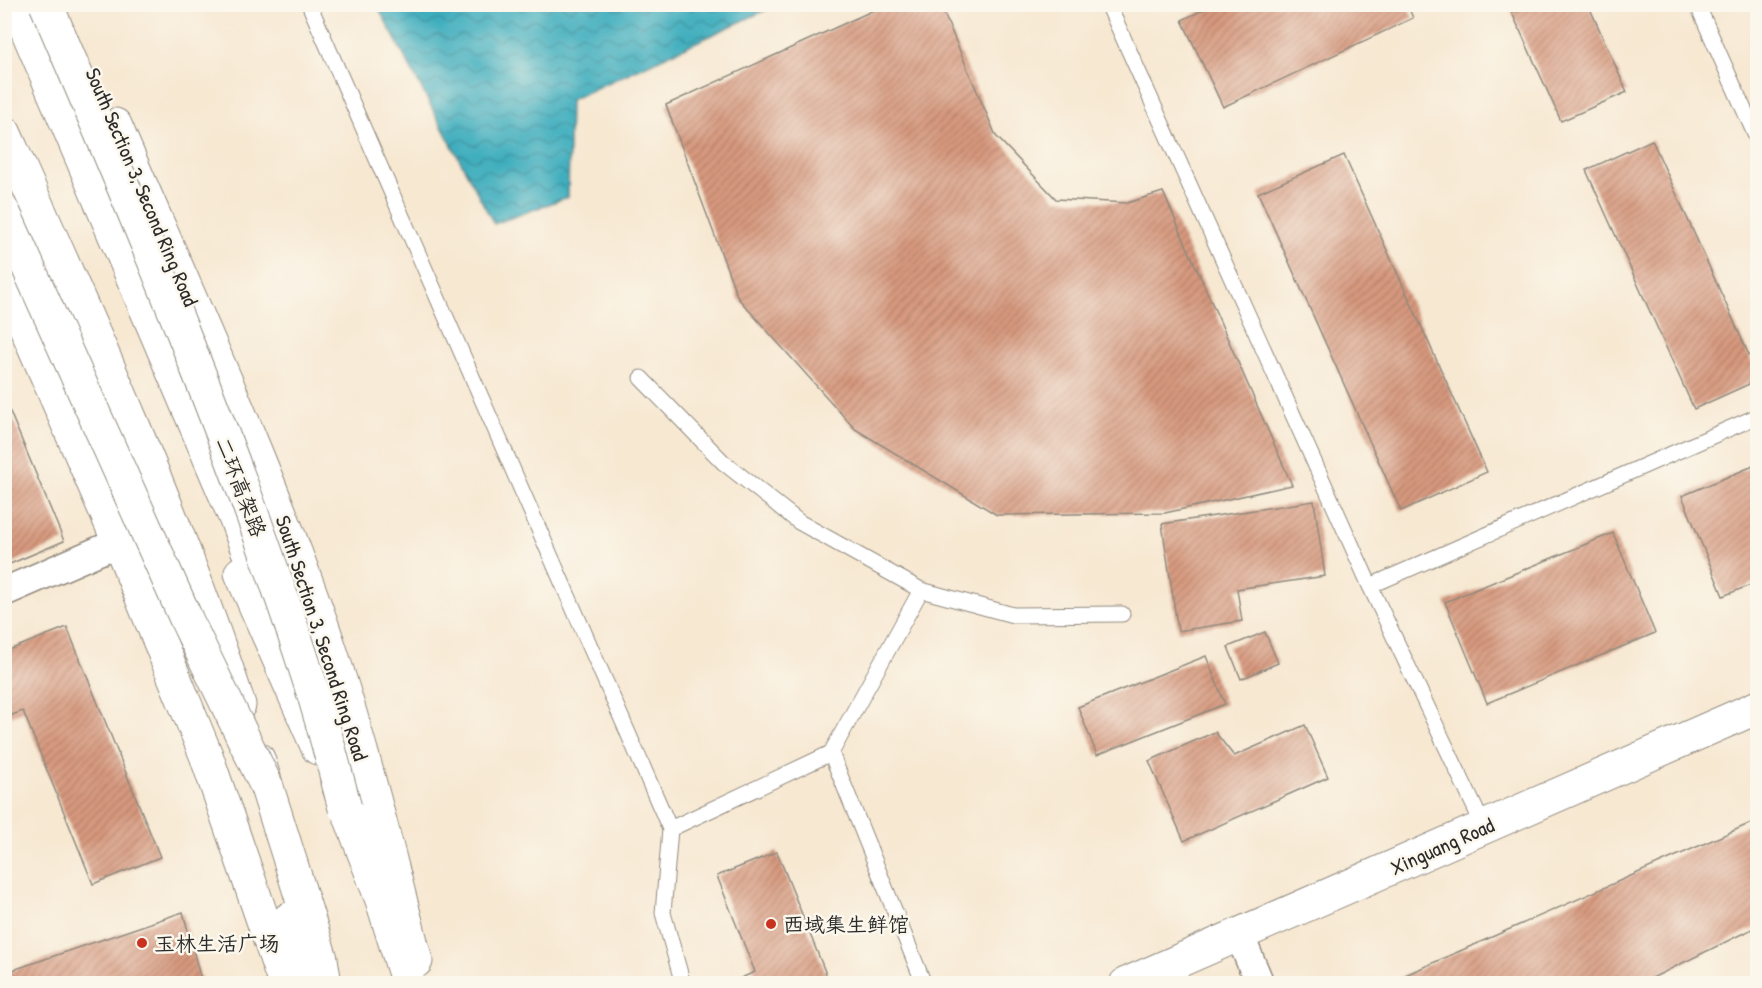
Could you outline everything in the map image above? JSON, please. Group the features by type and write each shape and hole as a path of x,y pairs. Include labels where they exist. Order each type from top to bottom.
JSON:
{"main road":[{"path":"16,4 237,522 382,900 408,984"},
{"name":"二环高架路","path":"46,4 117,169 256,524 312,688 345,808 399,984"},
{"name":"South Section 3, Second Ring Road","path":"64,4 266,473 322,626 356,732 422,984"},
{"path":"4,36 345,808"},
{"path":"4,132 138,431 208,611 321,958 325,984"},
{"path":"4,182 99,392 255,794 296,943 300,984"},
{"path":"4,213 187,621 267,787"},
{"path":"4,277 119,542 206,755 285,984"},
{"name":"Xinguang Road","path":"1126,984 1758,707"}],"street":[{"path":"4,592 119,542"},
{"path":"1239,934 1260,984"}],"lane":[{"path":"309,4 669,829 663,913 683,984"},
{"path":"1108,4 1370,586 1484,827"},
{"path":"1697,4 1758,141"},
{"path":"641,378 723,462 799,522 921,590 1012,615 1122,614"},
{"path":"1370,586 1758,416"},
{"path":"669,829 831,753 921,590"},
{"path":"831,753 924,984"}],"water":[{"path":"377,5 777,5 570,100 568,197 494,224"}],"building":[{"path":"887,4 940,4 996,136 1056,199 1127,203 1163,192 1292,485 1165,513 997,515 855,429 738,298 666,105"},
{"path":"1215,4 1407,4 1413,18 1223,107 1182,20"},
{"path":"1508,4 1588,4 1627,92 1561,121"},
{"path":"1652,140 1758,375 1758,380 1694,409 1586,170"},
{"path":"1344,155 1487,472 1401,511 1258,193"},
{"path":"5,400 64,541 5,566"},
{"path":"1758,464 1758,582 1723,596 1682,496"},
{"path":"1314,501 1325,576 1237,589 1242,621 1178,631 1162,524"},
{"path":"1613,533 1655,633 1487,703 1445,602"},
{"path":"67,627 160,857 93,884 23,711 4,718 4,652"},
{"path":"1265,632 1278,663 1241,679 1228,647"},
{"path":"1206,656 1225,704 1097,755 1078,707"},
{"path":"1305,725 1328,777 1184,841 1149,761 1215,732 1234,756"},
{"path":"1758,820 1758,926 1640,984 1385,984"},
{"name":"西域集生鲜馆","path":"777,852 830,984 727,984 755,972 717,876"},
{"name":"玉林生活广场","path":"183,912 202,984 4,984 4,973"}],"place":[{"name":"西域集生鲜馆","path":"771,924"},
{"name":"玉林生活广场","path":"142,943"}]}
